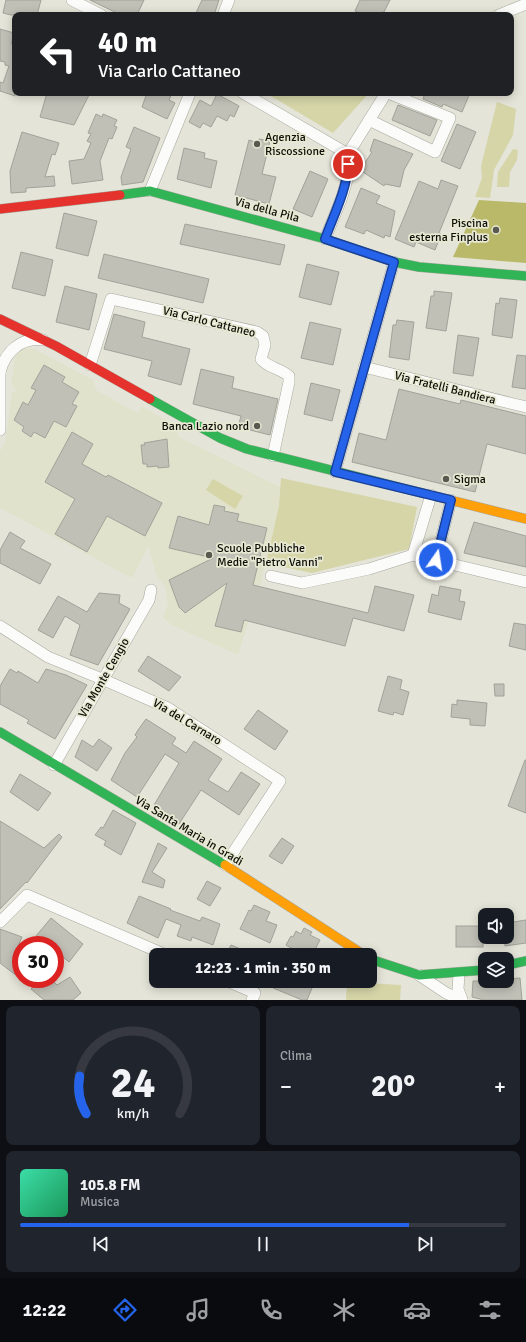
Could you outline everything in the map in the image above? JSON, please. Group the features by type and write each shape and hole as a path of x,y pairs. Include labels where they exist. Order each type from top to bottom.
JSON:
{"street":[{"path":"72,0 95,12"},
{"path":"224,12 229,0"},
{"path":"506,12 526,4"},
{"path":"150,191 189,96"},
{"path":"248,96 348,154"},
{"path":"325,239 348,176 348,154 368,120 385,96"},
{"path":"368,120 435,152 450,118 394,96"},
{"name":"Via della Pila","path":"0,209 150,191 325,239 394,262 419,267 526,276"},
{"path":"335,472 394,262"},
{"name":"Via Carlo Cattaneo","path":"90,365 111,299 257,332 263,336 265,345 261,359 265,364 285,372 289,376 273,456"},
{"path":"0,319 46,341 220,438 246,449 335,472 431,494 526,519"},
{"path":"0,372 5,359 14,348 26,342 46,341"},
{"path":"0,367 0,430"},
{"name":"Via Fratelli Bandiera","path":"364,367 526,407"},
{"path":"413,555 431,494"},
{"path":"436,560 451,500"},
{"path":"271,576 302,583 369,569 413,555 526,582"},
{"name":"Via Monte Cengio","path":"54,766 102,679 149,600 151,590"},
{"name":"Via del Carnaro","path":"0,626 48,657 168,708 280,782 225,865"},
{"name":"Via Santa Maria in Gradi","path":"0,732 54,766 225,865 353,948"},
{"path":"0,922 27,895 150,948"},
{"path":"377,961 419,975 446,994 462,1000"},
{"path":"514,964 526,961"},
{"path":"419,975 459,974 478,971"},
{"path":"459,974 458,989 462,1000"},
{"path":"243,988 255,993 252,1000"}],"shaded area":[{"name":"Piscina esterna Finplus","path":"479,200 526,203 526,263 453,257"},
{"path":"26,347 34,349 93,380 96,390 137,413 142,407 176,426 179,437 280,487 279,506 261,582 238,655 172,625 163,617 168,604 165,586 157,577 148,546 132,578 0,508 0,451 5,442 12,393 16,390 11,384 15,357 19,351"}],"green space":[{"path":"271,96 366,96 333,133"},
{"path":"497,102 516,109 513,135 494,170 490,198 475,197 482,178 481,166"},
{"path":"513,149 518,150 517,160 510,172 509,187 497,187 498,172"},
{"path":"281,478 417,507 409,549 312,573 266,563 279,506"},
{"path":"213,479 243,496 235,509 206,490"},
{"path":"377,984 401,985 400,1000 346,1000 347,988 377,988"}],"building":[{"path":"6,0 41,0 38,12 12,12 12,15 3,13"},
{"path":"90,0 144,0 138,12 115,12"},
{"path":"202,0 219,0 215,12 196,12"},
{"path":"360,0 390,0 384,12 355,11"},
{"path":"0,29 12,32 12,95 0,91 0,82 3,83 9,66 5,65 5,62 0,61"},
{"path":"46,96 88,96 74,125 40,117"},
{"path":"146,96 171,96 169,100 175,103 167,119 142,107"},
{"path":"216,96 221,96 239,106 234,117 230,115 227,121 217,116 211,127 203,123 200,128 189,122 200,100 211,106"},
{"path":"424,96 469,96 462,112 443,104 442,107 423,99"},
{"path":"398,105 437,120 430,136 392,120"},
{"path":"96,114 102,117 103,114 117,120 114,126 117,127 112,139 109,138 100,161 103,180 72,184 69,161 84,159 91,143 87,141 91,134 88,133"},
{"path":"457,124 476,132 460,169 441,161"},
{"path":"134,127 160,138 143,182 122,185 121,177 131,149 126,147"},
{"path":"22,132 59,143 55,155 52,154 45,177 54,176 55,186 26,188 26,192 11,193 10,171"},
{"path":"259,139 270,141 262,174 276,177 269,204 235,195 249,140 258,143"},
{"path":"374,139 413,154 404,170 400,187 385,184 384,186 360,170 372,152 370,151"},
{"path":"184,148 205,153 204,158 217,161 211,188 177,179"},
{"path":"310,171 328,179 312,217 293,209"},
{"path":"441,180 458,186 439,233 441,234 435,250 416,242 414,247 395,239 419,181 438,189"},
{"path":"361,188 380,196 376,203 395,211 390,237 385,235 384,238 366,230 364,234 345,227"},
{"path":"64,213 97,221 88,256 56,248"},
{"path":"185,224 285,245 280,265 180,244"},
{"path":"21,252 53,260 45,296 12,288"},
{"path":"104,254 209,279 203,303 98,278"},
{"path":"307,264 339,272 331,305 299,297"},
{"path":"65,286 97,294 89,330 56,322"},
{"path":"434,291 452,293 446,331 426,328 431,296 434,296"},
{"path":"500,298 517,300 512,338 492,335 496,303 499,304"},
{"path":"114,314 145,322 142,337 190,349 181,385 148,376 152,361 104,349"},
{"path":"397,320 414,322 409,360 389,357 393,325 396,325"},
{"path":"310,322 341,329 333,365 301,358"},
{"path":"458,335 479,338 473,376 453,373"},
{"path":"517,355 526,356 526,389 512,387"},
{"path":"44,365 65,377 62,382 79,392 72,404 77,406 66,427 54,421 45,438 34,432 31,437 22,431 24,427 14,420 23,402 28,405 36,390 31,388"},
{"path":"201,369 234,377 232,388 278,399 270,435 238,427 241,416 193,404"},
{"path":"311,383 340,390 332,421 304,414"},
{"path":"399,389 460,404 461,400 526,416 526,454 487,444 475,492 352,462 359,433 386,440"},
{"path":"72,432 93,444 82,464 106,477 108,475 162,503 145,536 107,516 87,552 55,534 75,499 45,482"},
{"path":"167,439 169,467 147,467 147,464 143,464 141,445 145,445 144,443"},
{"path":"214,505 225,507 224,511 239,514 237,521 267,528 253,585 368,613 375,586 414,595 404,631 353,618 345,646 244,620 241,632 215,626 227,583 185,613 179,607 169,580 213,558 169,548 178,516 209,525"},
{"path":"474,522 526,536 526,567 464,553"},
{"path":"10,532 25,541 20,548 51,564 40,584 0,563 0,550"},
{"path":"440,586 461,590 459,601 465,602 461,620 428,612 432,594 438,596"},
{"path":"99,593 120,595 119,603 130,609 98,665 70,655 80,625 65,616 53,638 38,630 58,596 87,612"},
{"path":"514,623 526,625 526,650 509,646"},
{"path":"148,656 181,677 169,691 138,671"},
{"path":"10,669 17,673 18,671 38,683 46,669 66,675 87,685 55,739 27,723 29,720 0,704 0,686"},
{"path":"388,676 402,680 400,689 409,692 403,715 394,712 393,715 378,711"},
{"path":"494,684 504,684 504,696 495,696"},
{"path":"457,700 487,703 485,726 470,725 470,719 451,717 452,704 457,705"},
{"path":"258,710 288,731 275,750 244,729"},
{"path":"146,719 176,738 172,744 186,753 194,741 222,759 208,780 228,792 241,772 260,784 239,815 201,790 179,824 154,805 179,763 165,754 137,797 111,780 125,753 137,737 135,735"},
{"path":"99,739 112,748 97,771 75,757 82,740 93,747"},
{"path":"526,760 526,813 508,806"},
{"path":"20,774 51,793 38,811 10,792"},
{"path":"113,810 136,823 121,855 104,845 106,841 95,835 101,827 103,828"},
{"path":"0,821 44,848 59,834 62,837 27,883 26,882 0,909"},
{"path":"282,838 294,846 282,864 269,856"},
{"path":"158,843 167,848 152,872 165,880 163,888 142,882"},
{"path":"207,881 221,888 210,906 197,899"},
{"path":"139,896 200,921 202,917 220,924 213,945 192,937 191,941 177,936 181,925 166,919 158,938 127,923"},
{"path":"254,905 270,912 266,921 277,925 270,943 240,929 249,910 251,911"},
{"path":"51,918 83,944 69,962 64,958 64,936 36,936"},
{"path":"526,920 526,943 505,946 505,944 514,944 514,922"},
{"path":"456,926 478,926 478,944 483,944 483,947 456,947"},
{"path":"304,928 312,932 310,935 320,940 316,948 291,948 286,945 296,931 301,934"},
{"path":"0,929 19,936 12,936 12,972 0,963"},
{"path":"231,945 238,948 230,948"},
{"path":"70,977 81,993 73,1000 44,1000 31,989 64,988 64,981"},
{"path":"514,978 520,978 522,1000 484,1000 472,997 473,981 478,981 478,988 514,988"},
{"path":"273,988 312,988 307,1000 302,1000"}],"traffic: fast":[{"path":"120,195 150,191 325,239 394,262 419,267 526,276"},
{"path":"150,399 220,438 247,449 438,497"},
{"path":"0,732 225,865"},
{"path":"377,961 419,975 478,971"},
{"path":"514,964 526,961"}],"traffic: slow":[{"path":"438,497 526,519"},
{"path":"225,865 353,948"}],"traffic: jam":[{"path":"0,209 120,195"},
{"path":"0,319 56,346 150,399"}],"place":[{"name":"Agenzia Riscossione","path":"257,144"},
{"name":"Piscina esterna Finplus","path":"496,230"},
{"name":"Banca Lazio nord","path":"257,426"},
{"name":"Sigma","path":"446,479"},
{"name":"Scuole Pubbliche Medie \"Pietro Vanni\"","path":"209,555"}],"route":[{"path":"348,164 348,176 342,197 325,239 394,262 335,472 451,500 436,560"}]}
